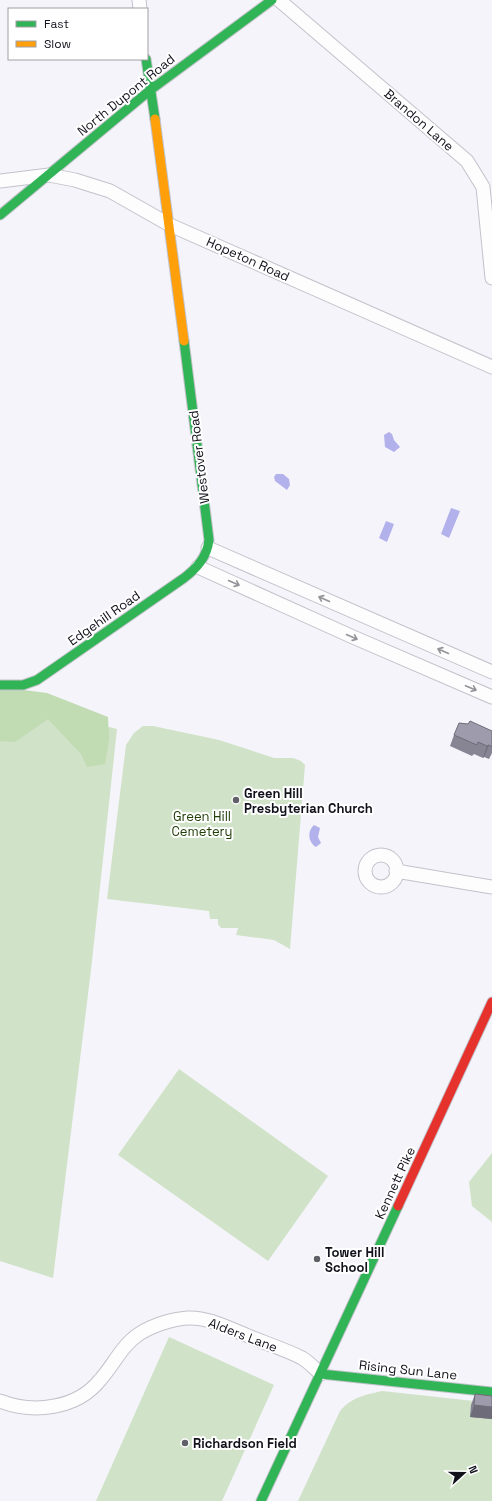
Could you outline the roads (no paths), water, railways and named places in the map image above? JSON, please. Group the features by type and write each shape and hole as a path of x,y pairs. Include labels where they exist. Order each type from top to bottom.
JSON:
{"street":[{"name":"North Dupont Road","path":"0,215 149,91 272,0"},
{"name":"Brandon Lane","path":"278,0 467,161 483,187 492,278"},
{"name":"Westover Road","path":"146,60 149,91 170,224 209,540 208,548"},
{"name":"Hopeton Road","path":"0,181 49,174 75,180 110,191 170,224 492,367"},
{"name":"Edgehill Road","path":"0,685 23,685 37,680 198,567 208,548"},
{"path":"208,548 492,672"},
{"path":"198,567 353,637 492,697"},
{"path":"396,871 492,887"},
{"name":"Kennett Pike","path":"261,1501 492,1002"},
{"name":"Alders Lane","path":"0,1401 13,1407 41,1409 65,1403 84,1395 100,1381 120,1353 138,1334 164,1323 188,1318 217,1323 302,1358 321,1374"},
{"name":"Rising Sun Lane","path":"321,1374 492,1392"}],"water":[{"path":"389,432 392,434 394,440 400,447 394,452 385,447 384,435"},
{"path":"276,474 283,474 289,479 290,485 287,490 275,481 274,477"},
{"path":"451,508 460,511 449,538 441,534"},
{"path":"386,521 394,524 387,542 379,538"},
{"path":"314,825 320,828 318,837 321,843 316,847 311,842 309,836 310,830"}],"place":[{"name":"Green Hill Presbyterian Church","path":"236,800"},
{"name":"Tower Hill School","path":"317,1259"},
{"name":"Richardson Field","path":"185,1443"}],"park label":[{"name":"Green Hill Cemetery","path":"202,824"}]}
